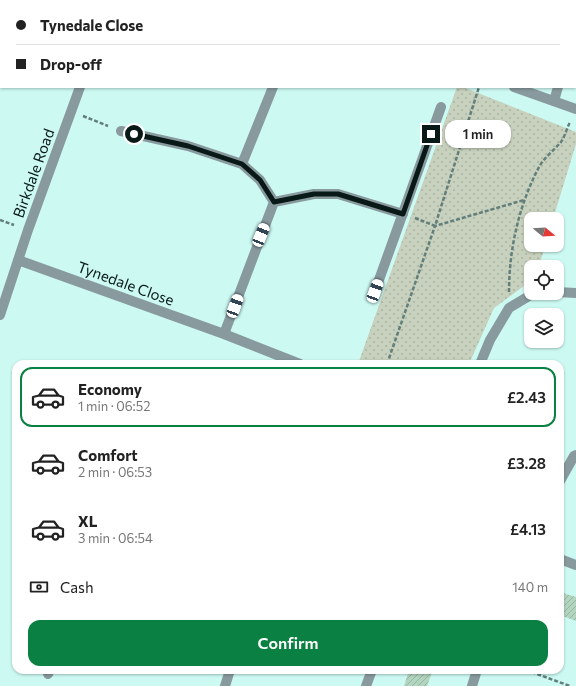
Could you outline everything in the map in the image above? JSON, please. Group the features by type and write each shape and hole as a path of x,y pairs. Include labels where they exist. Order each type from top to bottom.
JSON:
{"street":[{"name":"Birkdale Road","path":"0,315 18,260 80,88"},
{"path":"242,164 273,88"},
{"path":"517,88 576,109"},
{"path":"554,101 558,88"},
{"path":"375,291 441,107"},
{"path":"121,131 188,146 242,164 260,180 274,202"},
{"path":"274,202 314,194 338,194 403,214"},
{"path":"224,334 274,202"},
{"name":"Tynedale Close","path":"18,260 224,334 290,360"},
{"path":"564,293 576,294"},
{"path":"482,360 490,340 509,308 524,299"},
{"path":"564,474 576,455"},
{"path":"564,561 576,565"},
{"path":"225,686 229,674"},
{"path":"366,686 370,674"},
{"path":"472,686 476,674"}],"path":[{"path":"388,360 435,226 479,88"},
{"path":"509,308 509,272 515,233 524,200 540,166 562,140 576,109"},
{"path":"72,111 121,131"},
{"path":"403,214 435,226 524,200"},
{"path":"537,674 570,686"}],"green space":[{"path":"457,88 466,88 576,132 576,144 555,212 524,212 524,252 543,252 541,260 524,260 524,286 494,308 471,360 359,360"}],"building":[{"path":"564,593 576,597 576,621 564,616"},
{"path":"408,674 432,674 427,686 404,686"}],"route":[{"path":"134,134 188,146 242,164 260,180 274,202 314,194 338,194 403,214 431,134"}]}
